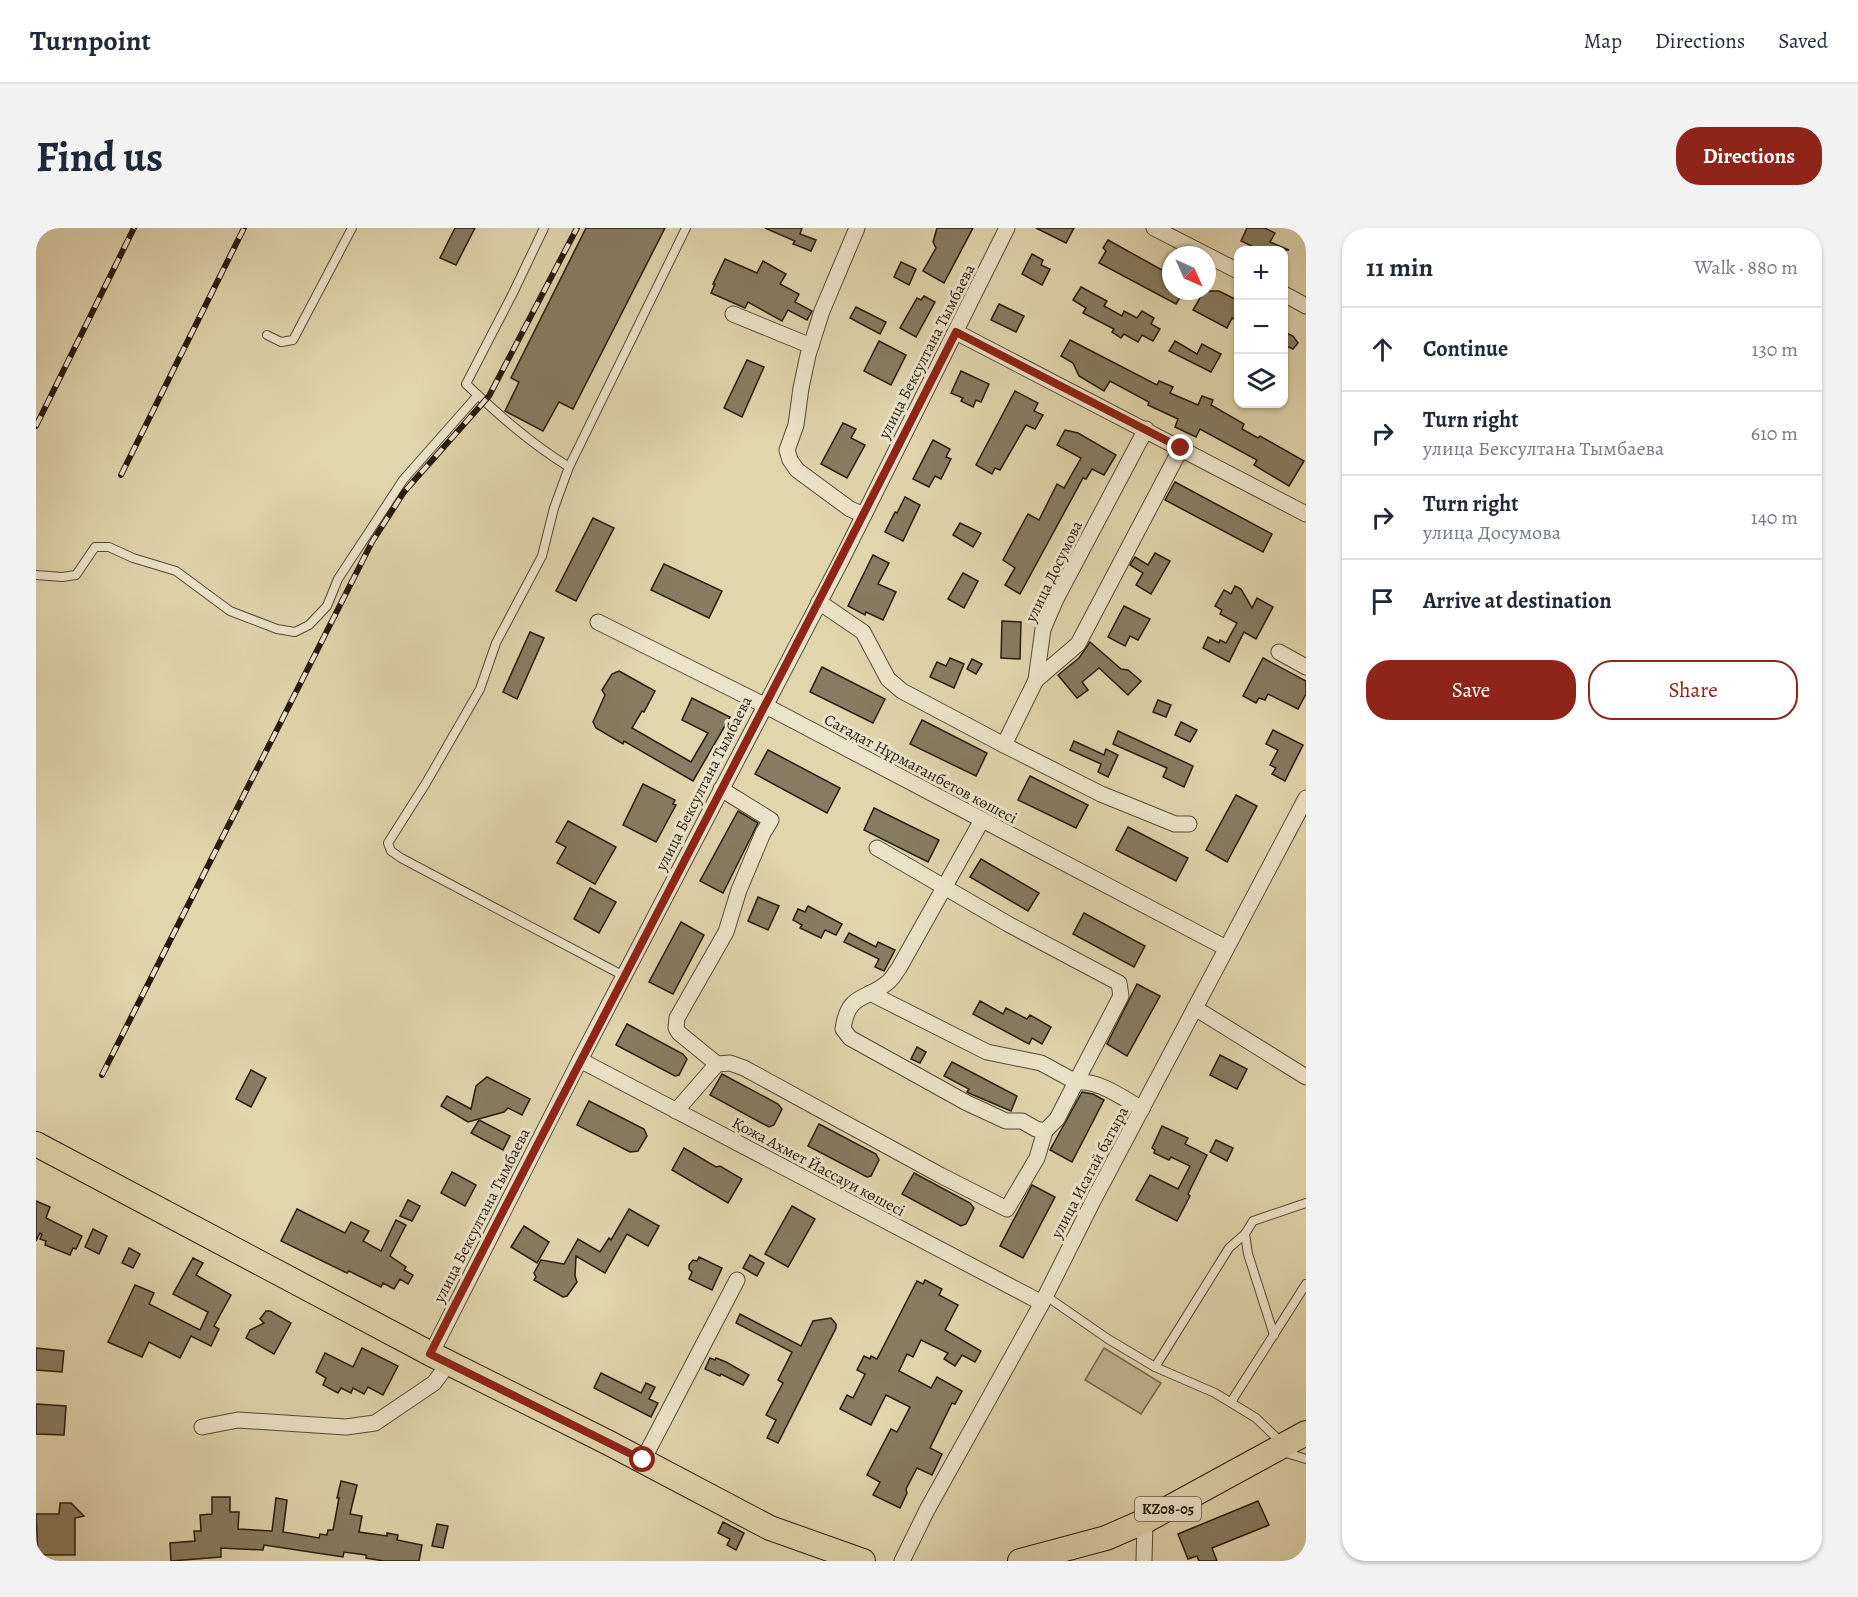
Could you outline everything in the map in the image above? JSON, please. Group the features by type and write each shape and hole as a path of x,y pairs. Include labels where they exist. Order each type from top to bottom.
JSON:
{"main road":[{"path":"36,1144 440,1358 643,1460 770,1528 863,1561"},
{"name":"KZ08-05","path":"1020,1561 1106,1538 1145,1521 1306,1433"}],"street":[{"path":"857,228 822,311 801,388 796,425 787,450 797,470 811,482 850,509 864,515"},
{"name":"улица Бексултана Тымбаева","path":"202,1427 238,1420 346,1427 375,1423 434,1383 440,1358 580,1060 864,515 1007,228"},
{"path":"1154,228 1234,268"},
{"path":"1288,296 1306,306"},
{"path":"733,314 811,346"},
{"path":"956,332 1306,514"},
{"name":"улица Досумова","path":"1036,680 1043,629 1056,599 1146,429"},
{"path":"1004,745 1036,680 1078,644 1181,448"},
{"path":"819,602 863,632 888,679 902,691 1101,794 1174,824 1189,824"},
{"name":"Сағадат Нұрмағанбетов көшесі","path":"598,622 764,705 1226,948"},
{"path":"1279,652 1306,667"},
{"path":"721,789 771,820 763,833 739,890 726,932 677,1018 676,1028 679,1033 717,1064 730,1063 744,1068 1007,1209 1037,1158 1045,1131 1057,1119 1121,996 1119,982 1008,924 877,848"},
{"name":"улица Исатай батыра","path":"902,1561 927,1510 1044,1299 1306,798"},
{"path":"982,820 915,940 888,983 858,998 844,1018 843,1029 850,1038 967,1103 1006,1121 1022,1121 1045,1131"},
{"path":"870,993 987,1052 1041,1063 1076,1082 1085,1081 1108,1090 1142,1109"},
{"path":"1195,1008 1306,1077"},
{"name":"Қожа Ахмет Йассауи көшесі","path":"580,1060 1044,1299"},
{"path":"676,1111 717,1064"},
{"path":"643,1460 737,1280"},
{"path":"1144,1561 1145,1521"}],"lane":[{"path":"267,335 282,342 293,340 351,228"},
{"path":"544,228 466,384 499,416 544,452 569,467"},
{"path":"624,976 525,922 421,870 392,851 388,843 426,783 480,689 496,643 543,556 554,508 569,467 686,228"},
{"path":"36,575 62,577 76,575 95,547 109,547 133,558 176,571 230,611 277,629 295,632 309,625 327,606 338,579 403,480 478,395"},
{"path":"1155,1367 1229,1248 1245,1234 1253,1221 1306,1203"},
{"path":"1245,1234 1248,1254 1274,1335"},
{"path":"1231,1402 1306,1284"},
{"path":"1044,1299 1155,1367 1231,1402 1256,1418 1280,1447 1306,1459"}],"shaded area":[{"path":"1104,1348 1161,1383 1141,1414 1085,1380"}],"building":[{"path":"455,228 475,228 456,265 440,258"},
{"path":"586,228 665,228 573,409 559,402 543,431 505,411 519,382 511,378"},
{"path":"765,228 802,228 800,234 816,240 811,251"},
{"path":"937,228 973,228 944,283 923,271 936,248 933,242"},
{"path":"1036,228 1074,228 1066,243"},
{"path":"1247,228 1265,228 1275,233 1270,242 1280,246 1252,246 1241,241"},
{"path":"1108,240 1162,270 1162,297 1099,263 1106,251 1103,248"},
{"path":"1032,254 1043,260 1041,265 1050,269 1042,285 1022,274"},
{"path":"725,259 757,273 763,261 786,274 780,284 799,294 795,302 812,311 807,320 788,310 782,321 748,302 745,308 711,293"},
{"path":"901,262 916,269 909,285 894,277"},
{"path":"1081,287 1107,301 1104,306 1122,316 1124,311 1137,318 1142,311 1154,318 1151,324 1160,329 1153,341 1142,335 1138,342 1124,334 1121,338 1112,332 1114,329 1083,313 1086,308 1073,300"},
{"path":"1216,291 1234,298 1234,319 1232,318 1227,328 1193,310 1199,300 1216,300"},
{"path":"924,296 935,302 916,337 900,328 917,298 921,300"},
{"path":"999,304 1024,316 1016,332 991,320"},
{"path":"856,307 886,322 880,334 850,318"},
{"path":"1288,334 1298,343 1293,349 1288,347"},
{"path":"1070,340 1157,385 1159,381 1173,387 1170,393 1198,405 1202,396 1213,400 1211,405 1244,424 1242,429 1258,438 1260,436 1304,461 1289,486 1254,465 1257,460 1200,429 1196,437 1175,427 1178,419 1148,405 1149,402 1110,381 1104,391 1079,376 1073,363 1061,356"},
{"path":"879,341 906,355 891,385 864,371"},
{"path":"1175,341 1197,354 1202,344 1221,354 1211,372 1169,351"},
{"path":"747,360 764,367 742,417 724,408"},
{"path":"961,371 989,384 981,402 976,400 973,407 961,401 963,398 951,393"},
{"path":"1015,391 1038,403 1034,411 1043,415 1035,429 1026,425 1000,470 995,468 992,474 976,465"},
{"path":"843,423 856,429 851,438 865,445 847,478 821,464"},
{"path":"1065,430 1078,433 1116,455 1104,475 1092,469 1086,479 1083,478 1020,594 1005,585 1015,568 1003,560 1028,514 1039,520 1057,484 1064,488 1081,458 1057,445"},
{"path":"933,440 950,449 946,457 951,459 941,479 935,476 929,487 913,479"},
{"path":"1175,482 1272,534 1263,552 1165,500"},
{"path":"905,497 920,505 903,541 885,532"},
{"path":"593,518 614,528 576,601 556,591"},
{"path":"960,523 981,533 973,547 953,535"},
{"path":"1155,553 1170,561 1151,594 1136,585 1143,573 1130,565 1135,557 1148,565"},
{"path":"873,555 889,563 878,584 896,592 883,620 866,612 865,615 848,606"},
{"path":"664,564 722,591 709,618 651,590"},
{"path":"963,573 978,581 964,608 948,599"},
{"path":"1235,586 1241,589 1252,608 1257,598 1273,607 1256,639 1244,632 1229,662 1203,648 1208,637 1219,643 1220,640 1226,643 1237,623 1220,614 1222,610 1215,606 1224,590 1231,594"},
{"path":"1124,606 1150,619 1138,640 1130,636 1125,646 1108,637"},
{"path":"1002,621 1021,622 1020,659 1001,658"},
{"path":"530,632 544,638 517,699 503,692"},
{"path":"1090,642 1121,669 1128,670 1141,681 1128,695 1099,668 1082,682 1088,690 1077,698 1058,675 1079,658"},
{"path":"950,658 964,664 954,688 930,677 937,662 946,666"},
{"path":"1263,658 1306,681 1306,694 1298,709 1268,694 1265,700 1259,698 1256,703 1243,696"},
{"path":"972,659 982,664 976,674 967,669"},
{"path":"822,667 885,699 873,723 810,692"},
{"path":"619,671 655,691 632,728 691,762 708,733 682,720 692,698 730,717 693,781 624,741 623,744 596,728 593,722 605,695 602,690 612,674"},
{"path":"1158,700 1171,705 1166,717 1153,712"},
{"path":"922,720 987,753 976,776 910,744"},
{"path":"1181,722 1197,730 1190,742 1175,735"},
{"path":"1273,730 1303,745 1285,781 1272,774 1276,768 1270,765 1278,750 1266,744"},
{"path":"1118,731 1193,766 1184,787 1163,777 1167,768 1113,744"},
{"path":"1074,741 1104,755 1106,749 1118,755 1108,777 1098,772 1101,764 1070,750"},
{"path":"768,750 840,788 827,813 755,774"},
{"path":"1030,776 1088,805 1076,828 1018,800"},
{"path":"643,784 675,800 673,804 676,805 656,842 623,825"},
{"path":"1236,795 1257,806 1227,862 1206,850"},
{"path":"874,808 939,840 928,862 864,830"},
{"path":"738,811 758,823 723,893 700,881"},
{"path":"568,821 616,847 595,884 557,863 566,847 556,842"},
{"path":"1128,827 1188,858 1176,881 1116,850"},
{"path":"981,859 1039,893 1028,911 970,877"},
{"path":"590,888 616,902 599,933 574,919"},
{"path":"758,897 779,906 768,930 748,921"},
{"path":"808,906 842,924 836,935 825,930 821,938 800,928 802,925 793,920 798,909 805,912"},
{"path":"1084,913 1145,946 1134,967 1073,934"},
{"path":"681,922 704,935 673,994 649,982"},
{"path":"849,933 876,947 878,942 895,950 884,971 875,967 879,959 844,942"},
{"path":"1137,984 1160,996 1127,1056 1107,1044"},
{"path":"980,1001 1003,1014 1006,1008 1027,1019 1030,1015 1051,1027 1042,1044 1032,1038 1029,1044 973,1014"},
{"path":"627,1024 683,1054 687,1059 679,1075 675,1076 616,1045"},
{"path":"917,1047 926,1052 920,1063 911,1059"},
{"path":"1220,1055 1247,1069 1237,1089 1210,1075"},
{"path":"952,1062 1017,1096 1011,1111 967,1092 969,1089 944,1076"},
{"path":"251,1070 266,1078 251,1107 236,1099"},
{"path":"722,1074 778,1104 782,1109 774,1125 769,1127 710,1095"},
{"path":"487,1077 530,1099 522,1115 508,1108 504,1112 468,1122 441,1106 447,1096 471,1109 476,1086"},
{"path":"1082,1092 1093,1094 1104,1100 1072,1162 1050,1150"},
{"path":"589,1101 644,1129 647,1136 638,1151 630,1152 577,1125"},
{"path":"479,1120 510,1136 503,1150 471,1133"},
{"path":"819,1124 876,1154 879,1160 871,1176 867,1177 808,1146"},
{"path":"1162,1126 1188,1138 1185,1144 1207,1155 1177,1221 1136,1200 1150,1175 1178,1189 1190,1166 1171,1157 1169,1160 1154,1153 1155,1150 1152,1148"},
{"path":"1216,1140 1233,1148 1227,1161 1210,1152"},
{"path":"684,1148 742,1179 728,1203 672,1170"},
{"path":"452,1172 476,1185 465,1206 441,1193"},
{"path":"914,1173 970,1203 974,1208 966,1224 961,1226 902,1194"},
{"path":"1032,1185 1055,1197 1023,1258 1000,1246"},
{"path":"408,1200 420,1206 412,1221 400,1216"},
{"path":"36,1201 50,1207 46,1218 82,1236 76,1249 73,1248 70,1255 45,1245 46,1241 40,1239 42,1234 40,1233 36,1241"},
{"path":"792,1206 815,1219 788,1267 765,1254"},
{"path":"297,1209 345,1233 351,1222 369,1231 363,1241 381,1251 396,1220 406,1225 390,1256 406,1267 404,1270 413,1275 408,1284 400,1279 394,1289 383,1283 381,1287 281,1241"},
{"path":"629,1209 659,1226 648,1246 627,1234 605,1273 576,1256 577,1282 567,1296 563,1297 534,1280 536,1277 534,1273 541,1260 564,1264 578,1239 600,1252 609,1238 611,1240"},
{"path":"524,1226 549,1242 537,1263 511,1247"},
{"path":"93,1229 107,1236 99,1254 85,1247"},
{"path":"129,1248 140,1254 133,1268 122,1263"},
{"path":"750,1255 764,1263 757,1276 743,1268"},
{"path":"699,1257 722,1268 712,1290 689,1279 692,1272 689,1265 693,1260 697,1261"},
{"path":"193,1258 203,1263 196,1275 231,1295 214,1326 219,1329 211,1346 191,1336 180,1358 149,1342 142,1357 108,1342 135,1285 154,1293 149,1304 200,1330 208,1312 173,1294"},
{"path":"925,1280 942,1289 939,1295 958,1305 945,1330 981,1351 975,1362 962,1355 955,1366 944,1359 948,1353 921,1340 913,1357 907,1354 899,1371 931,1388 937,1377 962,1391 955,1404 952,1403 930,1448 942,1454 932,1475 917,1468 906,1489 907,1493 900,1508 873,1495 880,1482 867,1475 891,1429 897,1432 910,1407 886,1395 871,1425 840,1409 847,1395 853,1398 865,1374 857,1370 864,1356 877,1359 917,1281 923,1284"},
{"path":"266,1311 291,1323 274,1354 246,1338 250,1330 264,1323 260,1319"},
{"path":"740,1314 801,1346 813,1321 831,1318 836,1324 778,1443 767,1438 776,1420 766,1415 783,1383 778,1380 792,1352 736,1323"},
{"path":"36,1348 64,1351 62,1372 36,1370"},
{"path":"362,1348 398,1366 383,1395 368,1387 364,1394 353,1388 351,1393 341,1388 338,1393 323,1385 326,1378 316,1372 325,1353 353,1367"},
{"path":"710,1358 726,1362 749,1375 743,1385 705,1369"},
{"path":"601,1373 641,1393 646,1383 655,1387 649,1399 658,1403 651,1417 594,1388"},
{"path":"36,1404 66,1406 64,1435 36,1434"},
{"path":"341,1481 357,1485 350,1514 362,1516 359,1532 387,1536 387,1533 398,1535 397,1540 422,1545 419,1561 384,1561 366,1558 366,1555 344,1552 343,1557 264,1545 263,1550 221,1548 221,1557 171,1561 170,1543 195,1541 194,1531 201,1531 200,1515 212,1514 212,1497 230,1497 230,1512 239,1512 238,1529 272,1531 276,1498 287,1500 283,1532 319,1538 320,1534 327,1535 328,1530 333,1530"},
{"path":"1258,1501 1269,1525 1212,1548 1217,1561 1199,1561 1197,1556 1188,1559 1178,1534"},
{"path":"60,1503 71,1503 84,1516 75,1518 75,1555 38,1555 36,1514 59,1514"},
{"path":"723,1522 744,1533 736,1550 727,1545 730,1539 718,1533"},
{"path":"437,1524 448,1526 443,1548 432,1546"}],"railway":[{"path":"36,426 134,228"},
{"path":"121,475 244,228"},
{"path":"102,1075 372,542 404,492 489,396 577,228"}],"route":[{"path":"643,1460 430,1354 580,1060 842,559 956,332 1181,448"}]}
